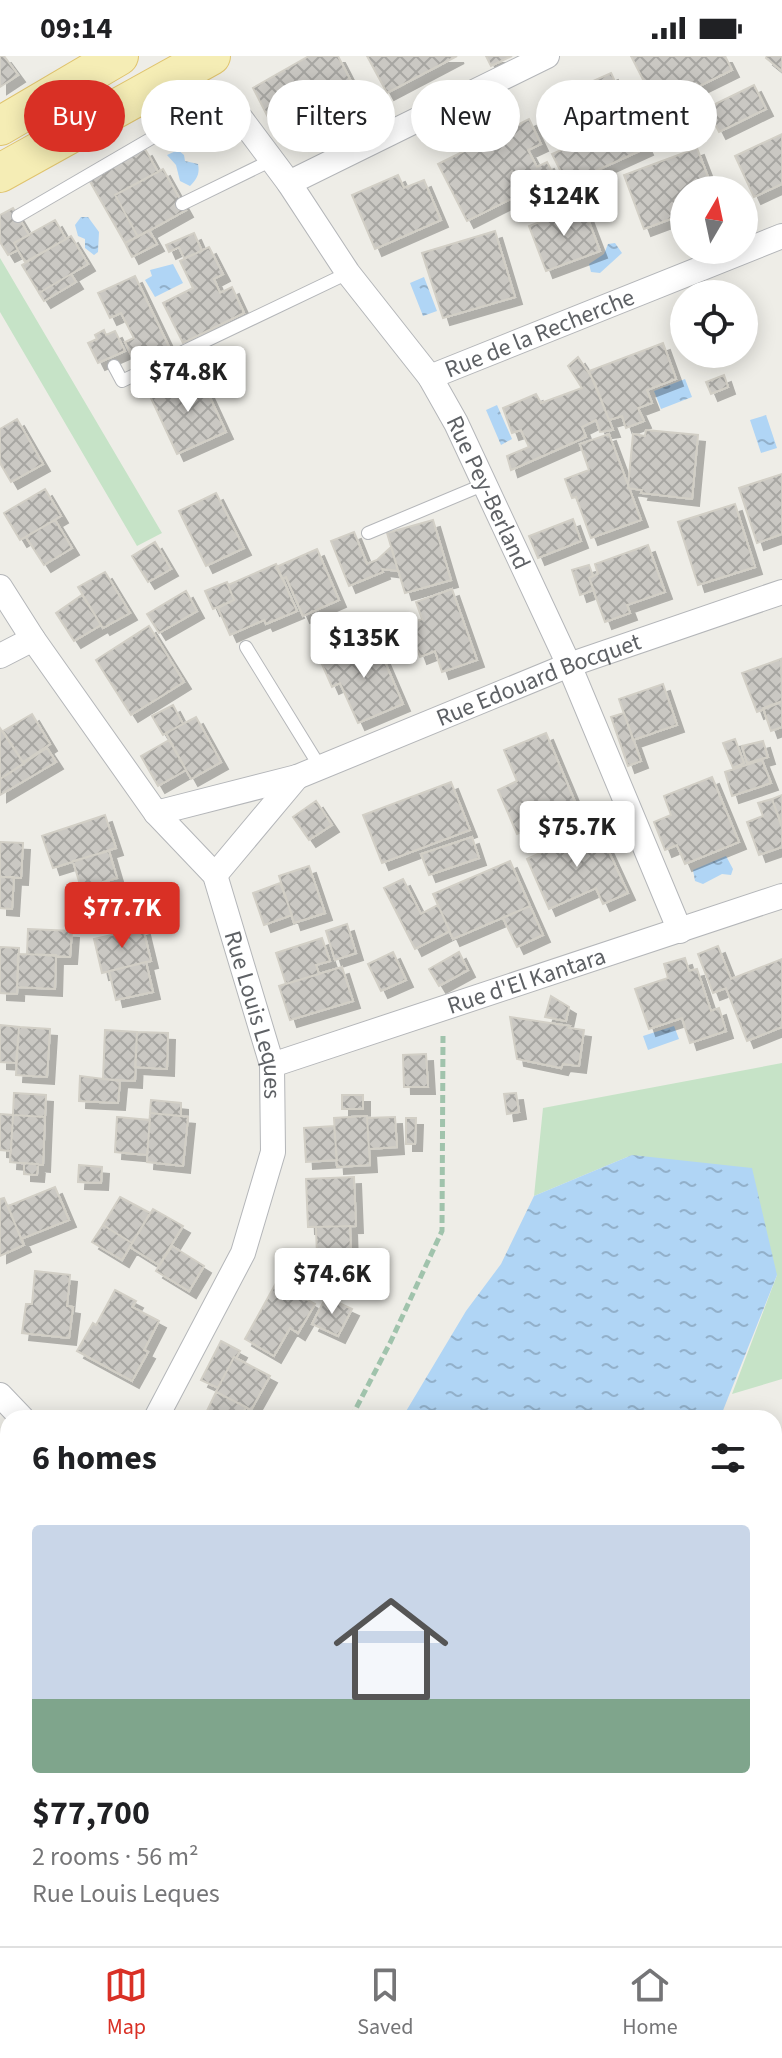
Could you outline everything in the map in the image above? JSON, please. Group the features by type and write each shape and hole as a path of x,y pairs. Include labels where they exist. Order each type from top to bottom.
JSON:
{"main road":[{"path":"0,126 119,56"},
{"path":"0,173 211,56"}],"street":[{"path":"289,183 547,56"},
{"name":"Rue Pey-Berland","path":"251,134 289,183 348,273 430,377 485,484 569,665 680,931"},
{"name":"Rue de la Recherche","path":"430,377 782,236"},
{"name":"Rue Louis Leques","path":"0,587 156,813 215,875 272,1065 273,1152 243,1253 160,1410"},
{"name":"Rue Edouard Bocquet","path":"156,813 297,777 569,665 782,592"},
{"path":"0,656 33,639"},
{"name":"Rue Edouard Bocquet","path":"215,875 297,777"},
{"name":"Rue d'El Kantara","path":"272,1065 782,896"},
{"path":"0,1395 14,1410"}],"lane":[{"path":"18,216 141,144"},
{"path":"182,204 270,161"},
{"path":"114,366 122,381 348,273"},
{"path":"368,533 485,484"},
{"path":"246,647 320,767"}],"path":[{"path":"355,1410 442,1231 443,1007"}],"green space":[{"path":"0,258 162,533 137,546 0,312"},
{"path":"782,1063 782,1379 732,1394 777,1275 632,1155 534,1196 543,1108"}],"water":[{"path":"180,152 185,161 198,164 199,171 190,186 180,181 176,165 167,155"},
{"path":"81,217 88,217 99,232 98,252 94,255 85,248 85,239 78,236 75,225"},
{"path":"615,243 622,253 600,273 591,272 589,264 604,254 608,244"},
{"path":"173,264 183,283 155,297 145,280 152,276 150,270"},
{"path":"424,277 437,311 423,316 410,283"},
{"path":"685,379 692,397 661,409 654,391"},
{"path":"497,405 512,439 501,445 486,410"},
{"path":"766,415 777,448 761,453 750,420"},
{"path":"726,856 733,869 731,875 722,874 703,884 695,881 693,870"},
{"path":"674,1026 679,1039 648,1050 643,1036"},
{"path":"632,1155 752,1168 777,1275 723,1410 407,1410 466,1311 501,1264 534,1196"}],"building":[{"path":"0,56 4,56 18,75 0,87"},
{"path":"309,56 338,56 350,80 267,80"},
{"path":"367,56 457,56 395,89 395,80 380,80"},
{"path":"486,56 512,56 491,66"},
{"path":"631,56 725,56 732,70 712,80 643,80"},
{"path":"782,56 782,71 766,58"},
{"path":"611,73 614,80 595,80"},
{"path":"267,80 267,115 253,88"},
{"path":"754,85 766,109 719,132 717,103"},
{"path":"529,119 536,134 536,146 528,150 537,167 547,162 555,177 467,221 438,164 462,152 520,152 520,123"},
{"path":"782,134 782,184 758,195 758,176 744,176 735,156"},
{"path":"141,151 147,152 158,172 115,195 138,237 125,243 89,180"},
{"path":"557,152 637,152 567,184 552,154"},
{"path":"686,152 699,152 708,176 670,176 670,219 644,229 624,175"},
{"path":"163,169 186,210 138,237 115,195"},
{"path":"398,175 404,188 424,180 441,220 375,249 352,195"},
{"path":"583,206 600,251 546,271 529,226"},
{"path":"13,208 29,235 14,243 18,250 8,255 0,242 0,215"},
{"path":"55,220 66,239 25,262 14,243"},
{"path":"149,230 157,244 132,257 125,243"},
{"path":"495,231 515,297 443,318 422,253"},
{"path":"194,233 202,251 184,258 179,247 169,252 166,245"},
{"path":"71,236 88,264 39,293 22,265"},
{"path":"209,247 223,274 214,279 220,293 232,287 244,313 183,343 163,303 193,288 180,261"},
{"path":"71,274 76,282 44,301 39,293"},
{"path":"135,276 171,351 137,367 125,342 134,338 121,313 110,318 98,293"},
{"path":"104,330 106,335 115,331 125,351 98,363 88,343 97,339 95,335"},
{"path":"663,343 676,379 647,390 652,403 638,408 644,421 626,428 622,416 609,420 589,371"},
{"path":"578,357 594,381 613,430 600,432 596,420 582,427 586,437 511,470 507,456 529,447 521,430 512,433 503,408 536,394 541,403 582,388 568,366"},
{"path":"199,374 226,432 177,454 150,396"},
{"path":"724,375 728,387 711,394 706,382"},
{"path":"17,419 43,464 11,482 0,463 0,429"},
{"path":"646,430 698,435 692,499 641,493 642,490 628,488 633,434 645,436"},
{"path":"609,434 641,520 591,538 576,497 572,498 565,479 589,470 580,444"},
{"path":"782,474 782,534 757,543 739,488"},
{"path":"45,489 61,516 20,540 4,513"},
{"path":"216,493 244,548 206,566 179,511"},
{"path":"735,504 755,567 698,585 678,522"},
{"path":"573,519 581,541 538,558 529,536"},
{"path":"55,520 72,548 44,565 26,537"},
{"path":"433,520 451,580 405,593 387,533"},
{"path":"354,532 367,564 377,560 391,547 398,571 382,569 383,572 349,586 331,541"},
{"path":"155,542 171,569 148,582 132,556"},
{"path":"648,545 665,592 627,605 630,613 605,622 589,578 598,574 595,564"},
{"path":"317,549 339,600 303,616 286,577 282,579 276,567"},
{"path":"276,564 297,611 266,624 264,620 230,635 218,608 234,600 228,585"},
{"path":"589,565 593,576 589,578 594,590 580,595 572,570"},
{"path":"105,572 130,613 103,628 78,587"},
{"path":"227,582 234,600 213,609 205,591"},
{"path":"452,589 477,660 442,672 435,651 420,657 408,624 422,619 416,602"},
{"path":"186,591 197,611 159,633 147,614"},
{"path":"82,595 101,625 74,641 56,613"},
{"path":"149,626 184,682 131,715 96,660"},
{"path":"375,639 403,704 358,723 340,683 332,687 321,662"},
{"path":"781,659 782,702 757,712 742,673"},
{"path":"663,684 677,725 633,740 619,699"},
{"path":"782,701 782,727 771,731 763,708"},
{"path":"173,705 183,724 163,735 152,716"},
{"path":"624,713 641,761 628,766 611,717"},
{"path":"32,714 50,744 23,762 3,731"},
{"path":"196,717 221,762 191,779 166,733"},
{"path":"0,728 24,764 0,779"},
{"path":"546,733 578,809 517,834 498,790 517,781 504,750"},
{"path":"735,739 744,763 733,768 723,743"},
{"path":"169,740 186,770 158,786 141,756"},
{"path":"763,741 768,757 747,763 742,746"},
{"path":"47,748 56,762 0,795 0,779"},
{"path":"762,760 771,783 732,796 725,772"},
{"path":"712,777 739,842 685,864 677,845 665,850 654,822 671,815 664,796"},
{"path":"451,782 470,830 382,863 363,815"},
{"path":"782,795 782,825 772,799"},
{"path":"772,799 782,828 782,847 759,855 747,822 763,816 758,803"},
{"path":"316,801 332,825 309,840 293,817"},
{"path":"105,815 116,848 53,868 42,836"},
{"path":"596,824 628,893 603,904 596,888 549,909 527,859"},
{"path":"472,837 479,858 429,875 421,854"},
{"path":"0,842 23,843 21,878 0,877"},
{"path":"109,851 117,878 81,888 73,861"},
{"path":"510,861 530,906 453,939 433,894"},
{"path":"309,866 325,913 294,923 279,876"},
{"path":"0,877 14,877 12,909 0,908"},
{"path":"403,879 421,914 438,905 450,931 415,949 384,888"},
{"path":"104,882 109,902 79,910 74,890"},
{"path":"280,883 292,915 264,925 253,893"},
{"path":"530,906 543,935 517,947 503,918"},
{"path":"91,907 94,920 78,924 75,911"},
{"path":"347,924 356,953 335,960 326,931"},
{"path":"143,928 151,961 102,973 94,939"},
{"path":"28,929 72,931 70,957 27,954"},
{"path":"322,938 330,961 316,965 319,974 286,984 276,953"},
{"path":"718,946 731,979 782,959 782,1027 747,1041 726,988 713,993 698,954"},
{"path":"0,947 19,948 17,994 0,993"},
{"path":"393,952 406,980 381,991 368,964"},
{"path":"459,952 468,970 439,986 429,969"},
{"path":"18,954 56,955 55,989 17,987"},
{"path":"685,958 689,971 697,969 711,1011 719,1008 726,1031 690,1043 682,1018 649,1029 635,989 668,978 664,964"},
{"path":"146,962 153,992 116,1000 109,971"},
{"path":"342,967 353,1001 290,1020 279,986"},
{"path":"551,996 569,1007 566,1021 545,1017"},
{"path":"510,1017 584,1030 579,1066 563,1064 561,1068 517,1059"},
{"path":"0,1025 19,1027 16,1063 0,1062"},
{"path":"19,1027 50,1029 47,1077 16,1075"},
{"path":"105,1030 137,1032 135,1081 103,1079"},
{"path":"137,1032 168,1033 167,1069 135,1067"},
{"path":"426,1054 428,1087 404,1087 403,1055"},
{"path":"80,1076 120,1081 118,1103 79,1101"},
{"path":"14,1093 46,1095 45,1117 13,1115"},
{"path":"516,1093 519,1112 507,1114 504,1094"},
{"path":"342,1095 363,1095 363,1109 342,1109"},
{"path":"151,1100 181,1103 181,1116 150,1113"},
{"path":"150,1113 188,1117 183,1166 147,1162"},
{"path":"0,1114 13,1115 11,1151 0,1150"},
{"path":"13,1115 45,1117 43,1165 10,1162"},
{"path":"367,1116 370,1165 337,1167 334,1118"},
{"path":"117,1117 150,1120 147,1155 115,1152"},
{"path":"395,1117 397,1147 369,1149 367,1118"},
{"path":"406,1118 416,1118 415,1144 406,1144"},
{"path":"334,1126 337,1160 306,1162 304,1128"},
{"path":"24,1163 38,1164 37,1175 24,1174"},
{"path":"79,1165 102,1167 101,1183 78,1182"},
{"path":"354,1177 356,1226 308,1227 306,1179"},
{"path":"55,1187 69,1220 21,1239 8,1206"},
{"path":"120,1197 150,1213 132,1243 103,1225"},
{"path":"4,1198 24,1245 0,1256 0,1199"},
{"path":"153,1209 183,1226 159,1265 130,1247"},
{"path":"103,1225 132,1243 122,1260 92,1242"},
{"path":"350,1226 351,1256 317,1257 316,1227"},
{"path":"172,1246 204,1266 189,1291 156,1271"},
{"path":"35,1271 70,1275 67,1306 73,1307 69,1338 22,1333 26,1304 32,1304"},
{"path":"276,1283 315,1304 298,1333 290,1328 274,1356 245,1339"},
{"path":"115,1290 136,1301 132,1307 159,1321 144,1350 148,1352 132,1381 77,1351"},
{"path":"326,1297 352,1309 338,1336 312,1324"},
{"path":"221,1341 240,1351 218,1388 201,1380"},
{"path":"234,1357 270,1376 251,1410 216,1392"},
{"path":"216,1392 246,1407 244,1410 207,1410"}]}
